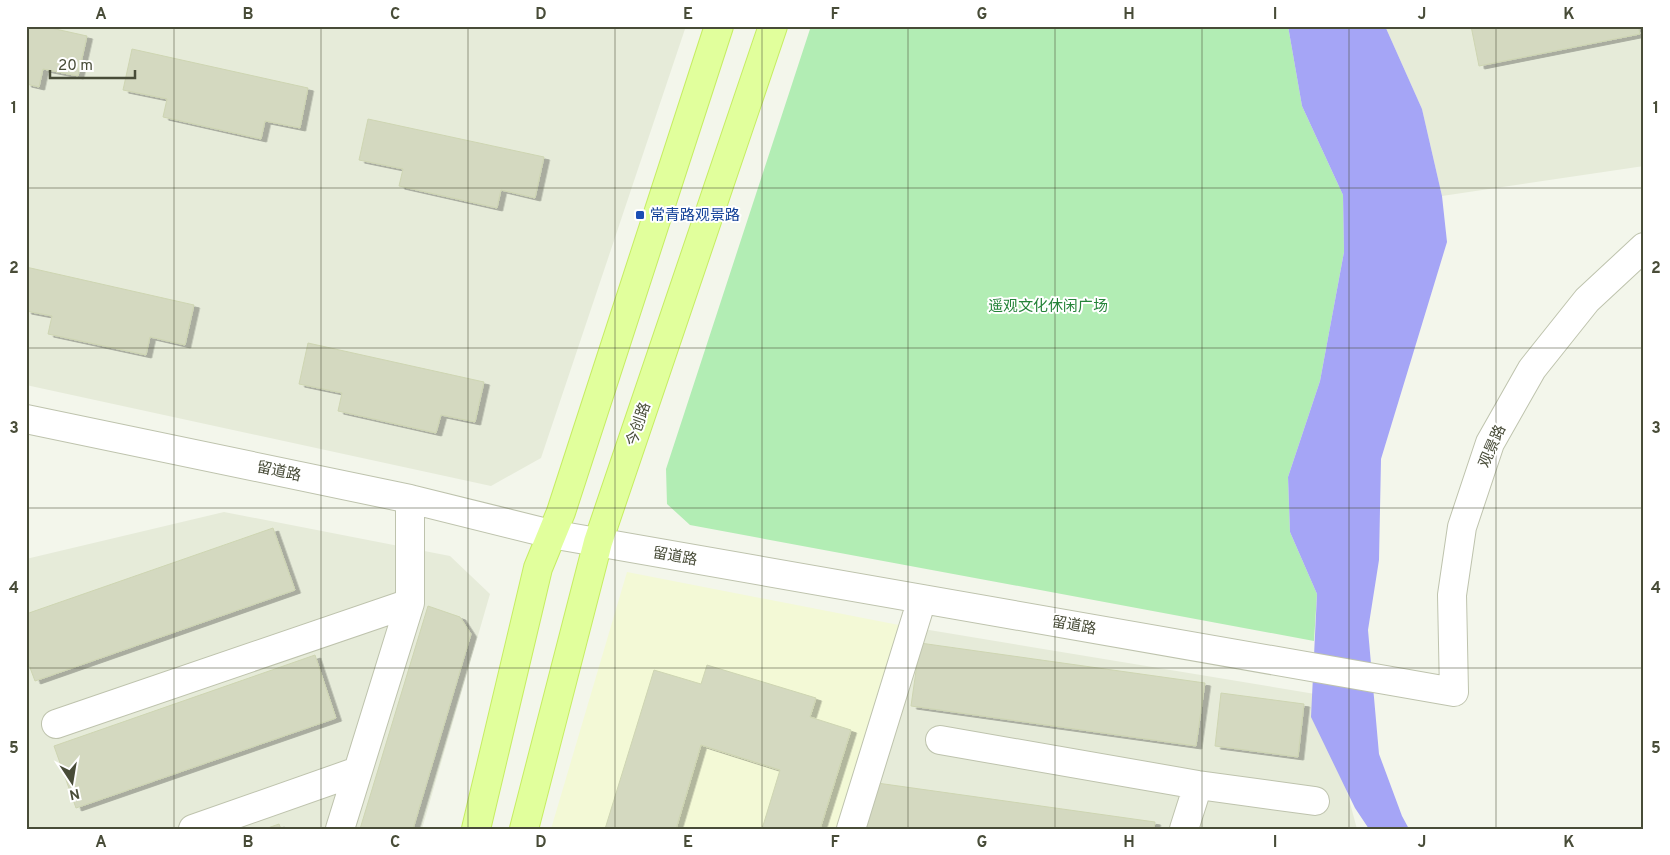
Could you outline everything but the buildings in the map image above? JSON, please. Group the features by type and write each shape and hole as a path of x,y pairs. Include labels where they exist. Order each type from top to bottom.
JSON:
{"main road":[{"path":"476,829 538,568 564,502 719,26"},
{"name":"今创路","path":"524,829 598,542 773,26"}],"street":[{"name":"观景路","path":"1418,684 1454,692 1452,595 1462,527 1490,444 1532,369 1587,300 1644,247"},
{"name":"留道路","path":"26,419 410,498 552,534 1418,684"},
{"path":"340,829 410,602 410,498"},
{"path":"851,829 922,599"},
{"path":"56,724 410,602"},
{"path":"940,740 1198,785 1315,801"},
{"path":"193,829 358,771"},
{"path":"1184,829 1198,785"}],"shaded area":[{"path":"26,26 686,26 541,458 491,486 26,385"},
{"path":"1385,26 1644,26 1644,166 1442,196 1422,109"},
{"path":"224,512 450,556 490,594 422,829 26,829 26,559"},
{"path":"627,572 899,625 841,829 551,829"},
{"path":"899,625 1321,695 1357,829 841,829"}],"green space":[{"name":"遥观文化休闲广场","path":"811,26 1288,26 1302,106 1343,195 1344,252 1320,381 1288,477 1290,532 1317,594 1314,641 690,525 667,504 666,469"}],"water":[{"path":"1288,26 1385,26 1422,109 1442,196 1447,242 1381,459 1379,560 1368,630 1379,754 1402,816 1409,829 1369,829 1355,808 1311,717 1317,594 1290,532 1288,477 1320,381 1344,252 1343,195 1302,106"}],"place":[{"name":"常青路观景路","path":"640,215"}]}
